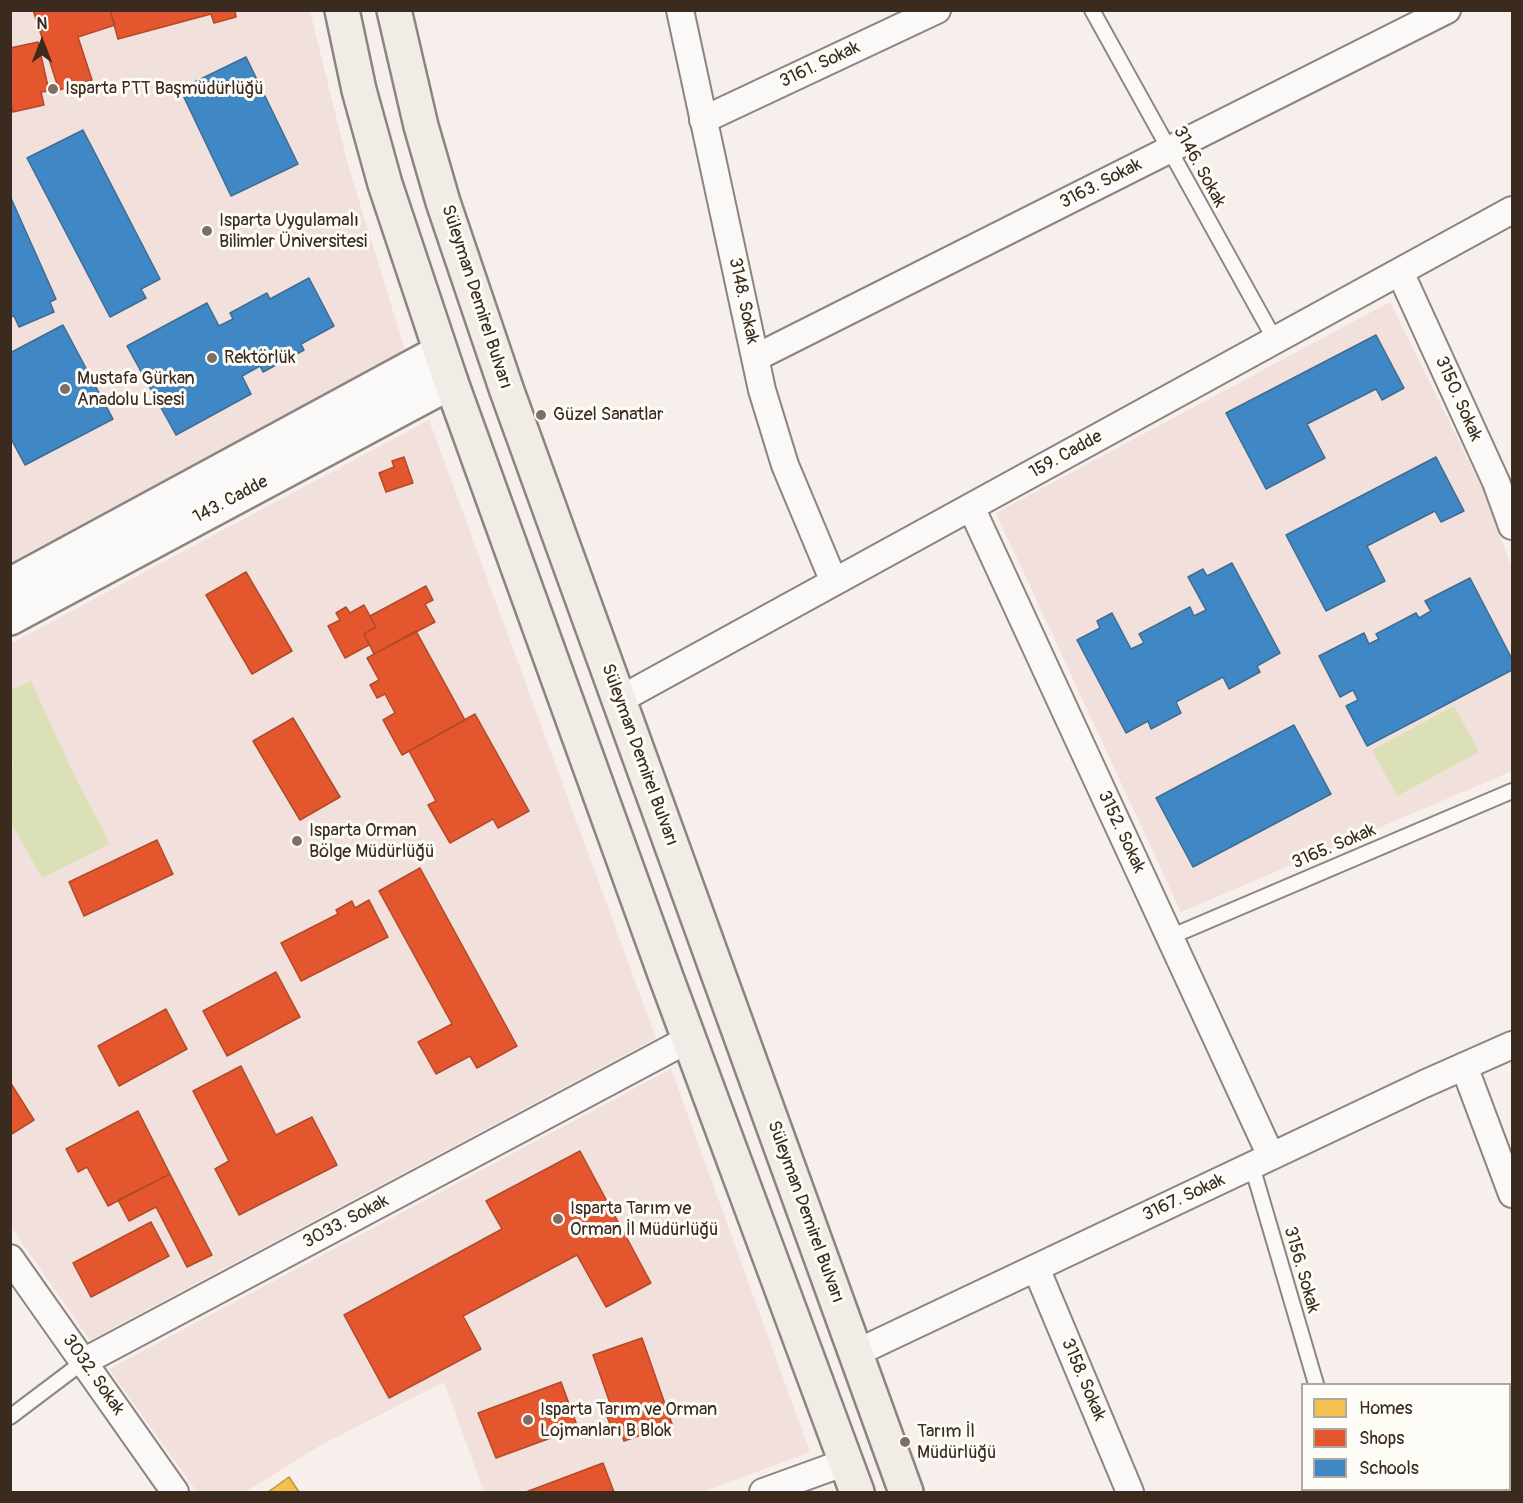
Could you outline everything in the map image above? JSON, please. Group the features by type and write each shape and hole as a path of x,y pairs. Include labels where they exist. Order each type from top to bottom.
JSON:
{"main road":[{"path":"342,10 359,90 384,184 445,367 689,1039 857,1492"},
{"name":"Süleyman Demirel Bulvarı","path":"394,10 421,126 447,213 511,402 906,1492"}],"street":[{"name":"3148. Sokak","path":"680,10 762,390 785,465 834,582"},
{"name":"3161. Sokak","path":"704,120 937,10"},
{"name":"3163. Sokak","path":"755,358 1448,10"},
{"name":"159. Cadde","path":"619,700 1512,210"},
{"name":"3150. Sokak","path":"1400,272 1496,482 1512,526"},
{"name":"143. Cadde","path":"10,585 445,367"},
{"name":"143. Cadde","path":"10,618 445,367"},
{"name":"3152. Sokak","path":"971,507 1170,937 1262,1161"},
{"name":"3033. Sokak","path":"84,1362 689,1039"},
{"name":"3167. Sokak","path":"856,1353 1512,1045"},
{"path":"1464,1066 1512,1194"},
{"name":"3032. Sokak","path":"10,1258 175,1492"},
{"name":"3158. Sokak","path":"1036,1268 1130,1492"},
{"path":"763,1492 846,1462"}],"lane":[{"name":"3146. Sokak","path":"1092,10 1275,340"},
{"name":"3165. Sokak","path":"1170,937 1512,790"},
{"name":"3156. Sokak","path":"1262,1161 1316,1383"},
{"name":"3033. Sokak","path":"10,1417 84,1362"}],"shaded area":[{"name":"Isparta Uygulamalı Bilimler Üniversitesi","path":"11,11 310,11 348,165 405,350 11,562"},
{"path":"1390,302 1483,490 1512,569 1512,771 1181,912 996,513"},
{"name":"Isparta Orman Bölge Müdürlüğü","path":"429,420 656,1038 90,1340 11,1227 10,644"},
{"name":"Isparta Tarım ve Orman İl Müdürlüğü","path":"671,1069 810,1452 703,1492 484,1492 444,1382 321,1445 245,1492 197,1492 109,1369"}],"green space":[{"path":"31,681 74,775 110,844 42,878 11,822 11,768 14,765 10,756 11,690"},
{"path":"1454,706 1479,752 1397,796 1372,750"}],"building: Homes":[{"path":"289,1477 299,1492 268,1492"}],"building: Shops":[{"path":"33,10 110,10 115,25 78,37 92,80 59,90"},
{"path":"110,10 235,10 236,17 214,23 211,14 118,39"},
{"path":"38,42 49,91 41,92 44,105 13,112 10,100 10,48"},
{"path":"404,457 413,483 386,492 379,473 394,467 392,461"},
{"path":"246,572 292,651 252,674 206,595"},
{"path":"426,586 433,600 425,604 435,622 374,654 364,634 376,627 370,616"},
{"path":"364,605 376,627 364,634 369,645 345,658 328,626 340,620 336,613 346,607 350,613"},
{"path":"416,631 465,720 402,755 383,720 395,713 385,694 377,698 370,685 379,680 367,658"},
{"path":"475,714 529,811 498,828 493,819 450,843 428,805 436,801 409,751"},
{"path":"293,718 340,797 300,820 253,741"},
{"path":"157,840 173,874 84,916 69,882"},
{"path":"420,868 517,1046 477,1068 470,1056 436,1074 418,1042 452,1024 379,891"},
{"path":"369,900 388,937 301,981 281,943 338,914 336,910 352,901 355,908"},
{"path":"276,972 300,1017 227,1056 203,1011"},
{"path":"166,1009 187,1049 119,1086 98,1046"},
{"path":"241,1066 276,1135 312,1117 337,1165 239,1215 215,1169 229,1161 193,1091"},
{"path":"10,1082 34,1120 10,1135"},
{"path":"138,1111 170,1174 108,1206 87,1167 78,1172 66,1149"},
{"path":"580,1151 651,1283 606,1307 577,1255 463,1316 481,1349 389,1398 344,1315 502,1229 486,1201"},
{"path":"170,1174 212,1255 187,1267 156,1207 129,1221 118,1200"},
{"path":"151,1222 169,1256 91,1297 73,1263"},
{"path":"642,1338 672,1424 624,1441 618,1425 611,1427 604,1408 611,1406 593,1355"},
{"name":"Isparta Tarım ve Orman Lojmanları B Blok","path":"561,1382 578,1428 496,1458 478,1413"},
{"path":"603,1463 614,1492 526,1492"}],"building: Schools":[{"path":"246,57 298,164 231,196 180,89"},
{"path":"83,130 160,279 141,289 146,298 110,317 27,158"},
{"path":"10,196 56,299 50,302 54,312 19,327 14,316 10,317"},
{"name":"Rektörlük","path":"309,278 334,326 301,344 304,350 263,372 260,366 242,376 251,394 176,435 127,346 207,303 219,326 233,319 230,313 267,293 270,299"},
{"path":"63,325 113,419 25,465 10,437 10,353"},
{"path":"1376,335 1404,388 1382,400 1376,389 1307,424 1325,458 1266,489 1226,413"},
{"path":"1436,457 1464,511 1441,522 1435,511 1367,546 1385,581 1326,611 1286,535"},
{"path":"1232,563 1280,653 1257,666 1260,672 1229,689 1223,677 1176,702 1181,713 1151,729 1148,721 1126,733 1077,640 1100,628 1097,621 1112,613 1131,649 1144,643 1139,634 1190,607 1194,616 1206,610 1188,577 1203,569 1207,576"},
{"path":"1470,578 1512,659 1512,670 1367,746 1346,706 1358,700 1353,690 1340,697 1319,656 1364,633 1369,644 1379,639 1376,634 1416,613 1419,618 1431,611 1425,601"},
{"path":"1294,725 1331,794 1193,867 1156,798"}],"place":[{"name":"Isparta PTT Başmüdürlüğü","path":"53,89"},
{"name":"Isparta Uygulamalı Bilimler Üniversitesi","path":"207,231"},
{"name":"Rektörlük","path":"212,358"},
{"name":"Mustafa Gürkan Anadolu Lisesi","path":"65,389"},
{"name":"Güzel Sanatlar","path":"541,415"},
{"name":"Isparta Orman Bölge Müdürlüğü","path":"297,841"},
{"name":"Isparta Tarım ve Orman İl Müdürlüğü","path":"558,1219"},
{"name":"Isparta Tarım ve Orman Lojmanları B Blok","path":"528,1420"},
{"name":"Tarım İl Müdürlüğü","path":"905,1442"}]}
